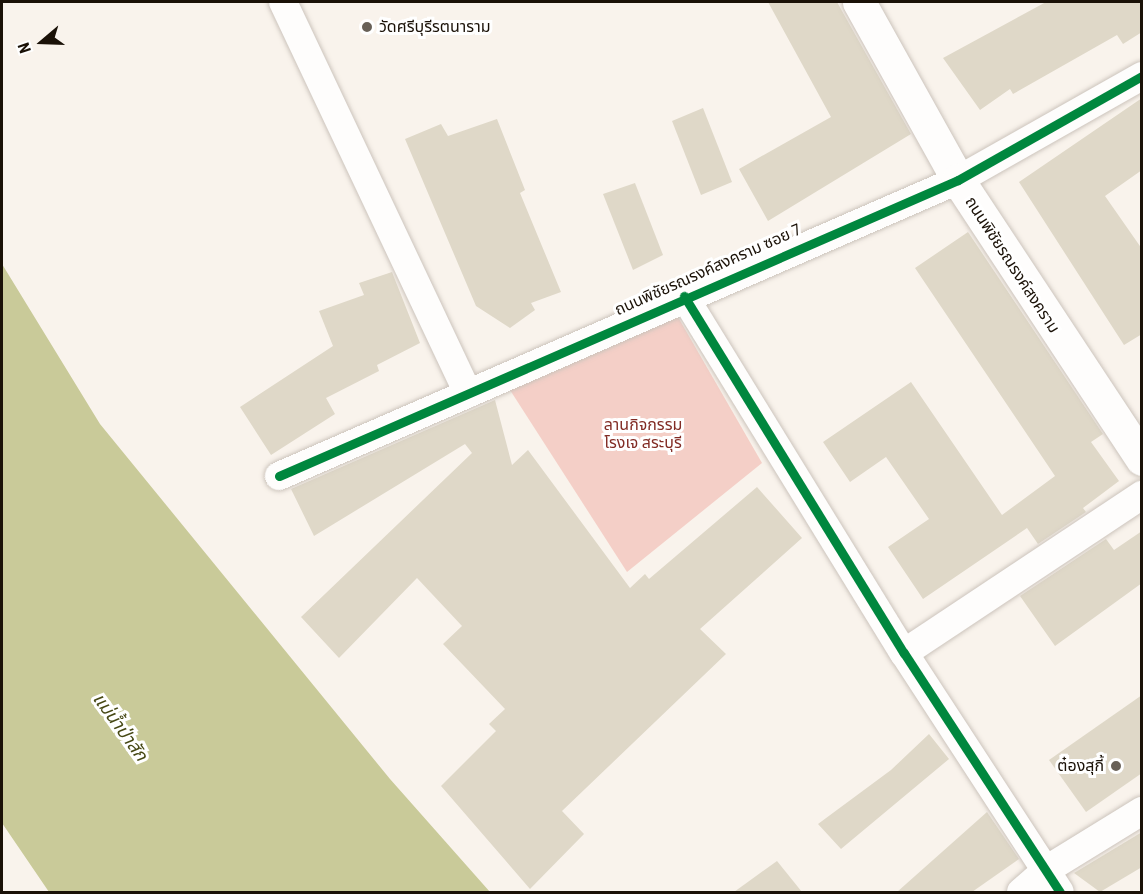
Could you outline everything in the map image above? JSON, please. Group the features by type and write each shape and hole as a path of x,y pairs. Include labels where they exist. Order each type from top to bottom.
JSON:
{"street":[{"path":"283,2 468,393"},
{"name":"ถนนพิชัยรณรงค์สงคราม","path":"859,2 958,180 1142,459"},
{"name":"ถนนพิชัยรณรงค์สงคราม ซอย 7","path":"279,476 684,296 958,180 1142,75"},
{"path":"684,296 904,652 1053,881"},
{"path":"904,652 1142,495"},
{"path":"1021,892 1053,881 1142,811"}],"green space":[{"name":"ลานกิจกรรม โรงเจ สระบุรี","path":"678,317 762,463 627,572 510,390"}],"water":[{"name":"แม่น้ำป่าสัก","path":"2,264 100,424 390,779 490,892 49,892 2,823"}],"building":[{"path":"768,2 837,2 911,134 768,221 739,169 831,117"},
{"path":"1046,2 1142,2 1142,32 1123,44 1117,35 1013,94 1010,89 980,110 943,58"},
{"path":"1142,98 1142,170 1105,196 1142,249 1142,334 1124,345 1019,182"},
{"path":"703,108 732,182 701,195 672,121"},
{"path":"497,119 525,190 520,193 561,292 531,303 535,310 510,328 476,306 405,139 441,124 448,136"},
{"path":"635,183 663,255 633,270 603,194"},
{"path":"968,232 1103,434 1091,442 1119,481 1083,508 1086,512 1038,544 1027,528 923,599 888,547 929,519 886,457 850,482 823,442 911,382 1002,515 1055,476 915,268"},
{"path":"392,272 420,343 377,365 379,371 326,398 335,414 271,455 240,407 333,346 319,311 364,295 359,283"},
{"path":"495,400 512,465 528,450 630,588 645,574 649,579 757,487 802,538 700,629 726,654 562,811 584,834 530,889 441,786 496,731 489,724 505,709 443,644 462,626 417,578 339,658 301,617 472,453 465,444 314,536 291,489"},
{"path":"1142,531 1142,583 1055,646 1020,596 1106,539 1114,550"},
{"path":"1142,695 1142,773 1086,812 1049,760"},
{"path":"929,734 949,759 841,849 818,824 891,770"},
{"path":"987,812 1019,859 972,892 897,892"},
{"path":"1142,832 1142,867 1100,892 1074,873"},
{"path":"777,861 802,892 734,892"}],"cycle path":[{"path":"279,476 958,180 1142,76"},
{"path":"684,296 904,653 1060,892"}],"place":[{"name":"วัดศรีบุรีรตนาราม","path":"367,27"},
{"name":"ต๋องสุกี้","path":"1116,766"}]}
